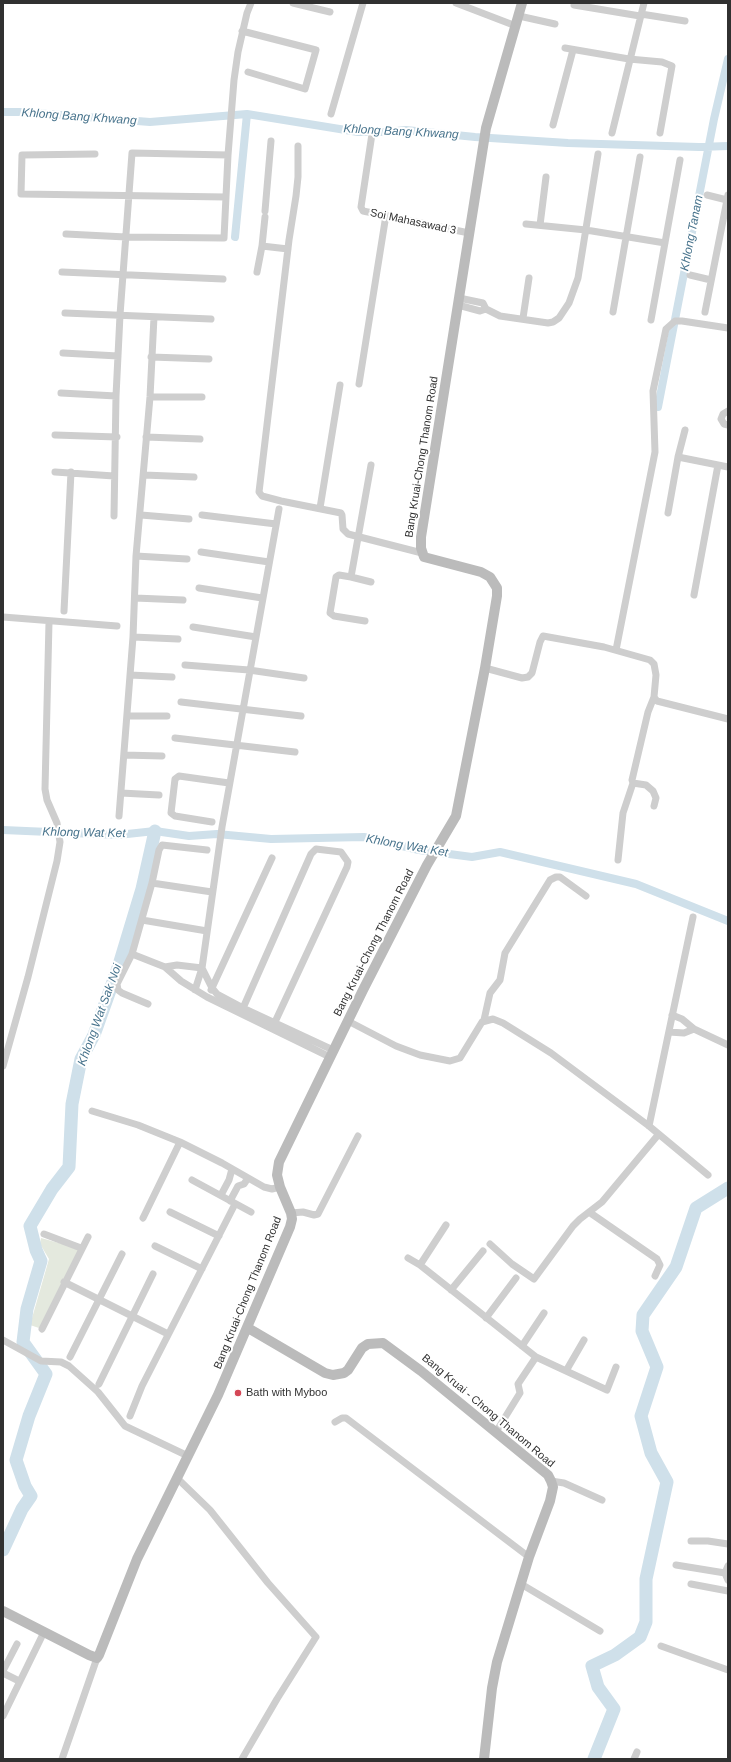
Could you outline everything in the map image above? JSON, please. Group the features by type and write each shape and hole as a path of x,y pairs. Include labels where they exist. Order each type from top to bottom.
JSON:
{"street":[{"path":"66,234 126,237 224,238 228,152 234,80 242,31 251,3"},
{"path":"293,3 330,12"},
{"path":"331,114 364,3"},
{"path":"456,3 518,21 555,24"},
{"name":"Bang Kruai-Chong Thanom Road","path":"97,1658 105,1642 137,1559 218,1396 290,1227 292,1220 291,1213 280,1187 277,1175 278,1162 427,865 440,846 456,816 485,668 497,588 490,576 481,572 428,559 422,553 421,537 487,124 518,21 521,3"},
{"path":"612,134 629,59 644,3"},
{"path":"574,5 685,21"},
{"path":"242,31 316,50 305,89 248,72"},
{"path":"565,48 629,59 662,62 672,66 660,133"},
{"path":"553,125 574,50"},
{"name":"Soi Mahasawad 3","path":"372,134 361,210 470,233"},
{"path":"257,272 262,246 271,141"},
{"path":"298,146 298,177 259,489 262,496 341,513 346,533 422,553"},
{"path":"114,516 114,476 117,437 116,396 120,315 132,153 228,152"},
{"path":"95,154 22,155 21,194 226,197"},
{"path":"458,302 482,303 486,309 495,314 548,323 559,318 569,303 578,278 598,154"},
{"path":"613,312 640,158"},
{"path":"651,320 680,160"},
{"path":"540,225 546,178"},
{"path":"705,312 711,280 725,233 728,197 707,195"},
{"path":"359,384 386,215"},
{"path":"526,224 586,230 665,243"},
{"path":"262,246 288,249"},
{"path":"62,272 223,279"},
{"path":"690,275 711,280"},
{"path":"523,318 529,278"},
{"path":"65,313 211,319"},
{"path":"120,816 133,637 136,556 141,515 150,397 154,317"},
{"path":"616,650 655,452 653,391 666,329 675,321 728,328"},
{"path":"63,353 118,356"},
{"path":"151,357 209,359"},
{"path":"320,508 340,385"},
{"path":"61,393 116,396"},
{"path":"150,397 202,397"},
{"path":"728,411 723,414 721,419 724,424 728,425"},
{"path":"668,513 678,457 685,430"},
{"path":"55,435 117,437"},
{"path":"146,438 200,439"},
{"path":"678,457 728,467"},
{"path":"351,577 371,465"},
{"path":"694,595 718,465"},
{"path":"55,472 114,476"},
{"path":"64,611 71,472"},
{"path":"144,475 194,477"},
{"path":"195,990 202,968 229,783 279,509"},
{"path":"141,515 189,519"},
{"path":"202,515 276,524"},
{"path":"201,552 269,562"},
{"path":"136,556 187,559"},
{"path":"365,621 334,616 330,613 336,577 340,575 371,582"},
{"path":"199,588 262,598"},
{"path":"135,598 183,600"},
{"path":"3,618 117,626"},
{"path":"3,1066 28,977 57,861 60,842 57,823 47,800 45,789 48,622"},
{"path":"193,627 256,637"},
{"path":"485,668 522,678 528,677 532,673 543,636 616,650 650,660 654,664 656,675 654,697 650,705 632,780 633,783 624,813 618,860"},
{"path":"133,637 178,639"},
{"path":"185,664 249,670 304,678"},
{"path":"130,675 172,676"},
{"path":"654,697 657,701 728,719"},
{"path":"181,702 301,716"},
{"path":"127,716 167,716"},
{"path":"175,738 295,752"},
{"path":"124,754 162,756"},
{"path":"212,822 175,816 170,813 175,779 179,776 229,783"},
{"path":"633,783 646,785 653,791 656,798 654,806"},
{"path":"121,794 159,795"},
{"path":"148,1004 122,993 118,990 117,984 132,954 152,883 159,850 162,845 208,850"},
{"path":"245,1011 311,854 316,849 342,852 348,862 347,867 278,1026"},
{"path":"207,997 272,858"},
{"path":"348,1021 396,1046 420,1055 450,1061 460,1058 479,1025 484,1020 490,993 500,980 505,953 550,880 560,877 586,896"},
{"path":"152,883 212,892"},
{"path":"648,1126 693,917"},
{"path":"142,920 207,931"},
{"path":"132,954 165,967 195,990 207,997 245,1011 332,1053"},
{"path":"165,967 177,965 202,968"},
{"path":"202,968 212,988 217,994 245,1011"},
{"path":"672,1015 682,1019 694,1029 728,1045"},
{"path":"484,1020 493,1019 503,1023 539,1044 648,1126 708,1175"},
{"path":"669,1032 684,1033 694,1029"},
{"path":"92,1111 138,1125 180,1142 268,1189 280,1187"},
{"path":"490,1244 512,1264 534,1278 573,1226 602,1202 658,1135"},
{"path":"291,1213 303,1212 314,1215 318,1214 358,1136"},
{"path":"143,1218 180,1142"},
{"path":"221,1195 229,1180 232,1169"},
{"path":"238,1186 244,1184 248,1178"},
{"path":"192,1180 251,1212"},
{"path":"229,1180 238,1186"},
{"path":"130,1416 142,1386 219,1236 238,1186"},
{"path":"170,1212 219,1236"},
{"path":"590,1212 657,1259 660,1264 655,1276"},
{"path":"420,1265 446,1225"},
{"path":"44,1234 81,1248"},
{"path":"42,1329 81,1248 88,1238"},
{"path":"155,1246 202,1269"},
{"path":"451,1290 483,1251"},
{"path":"70,1357 122,1254"},
{"path":"408,1258 420,1265 536,1357 607,1390 616,1367"},
{"path":"99,1384 153,1274"},
{"path":"486,1318 516,1278"},
{"path":"64,1282 168,1334"},
{"path":"522,1346 544,1313"},
{"name":"Bang Kruai - Chong Thanom Road","path":"248,1328 325,1373 333,1375 344,1373 348,1370 362,1348 368,1344 383,1343 405,1358 496,1432 548,1475 552,1481 553,1488 550,1501 529,1557 494,1674 484,1759"},
{"path":"3,1340 24,1353 41,1361 60,1362 69,1366 98,1392 126,1426 188,1456"},
{"path":"566,1371 584,1340"},
{"path":"496,1432 520,1392 518,1384 536,1357"},
{"path":"336,1422 342,1418 346,1418 529,1557"},
{"path":"177,1478 205,1504 268,1583 316,1637 242,1759"},
{"path":"552,1481 564,1483 602,1500"},
{"path":"691,1541 708,1541 728,1544"},
{"path":"676,1565 727,1573"},
{"path":"521,1584 600,1631"},
{"path":"691,1584 728,1591"},
{"path":"3,1610 97,1658 62,1759"},
{"path":"3,1716 44,1632"},
{"path":"17,1644 3,1672 19,1681"},
{"path":"661,1646 728,1670"}],"shaded area":[{"path":"41,1238 84,1250 42,1329 30,1325 49,1259 40,1244"}],"waterway":[{"name":"Khlong Tanam","path":"658,407 714,119 728,59"},
{"name":"Khlong Bang Khwang","path":"3,112 22,112 150,122 247,114 358,132 406,130 475,137 568,143 699,147 728,146"},
{"path":"235,237 247,114"},
{"name":"Khlong Wat Ket","path":"3,830 118,835 155,831 189,836 217,834 271,839 364,837 419,850 472,857 500,852 636,884 728,921"},
{"name":"Khlong Wat Sak Noi","path":"3,1550 22,1509 31,1496 25,1486 16,1460 29,1416 46,1374 23,1342 27,1309 41,1261 36,1250 30,1226 52,1189 69,1167 72,1104 81,1059 94,1035 119,965 142,889 155,831"},
{"path":"594,1759 614,1709 598,1687 592,1666 615,1655 640,1637 646,1622 646,1579 667,1482 651,1453 641,1416 657,1367 642,1331 643,1315 676,1267 696,1208 728,1188"}],"place":[{"name":"Bath with Myboo","path":"238,1393"}]}
